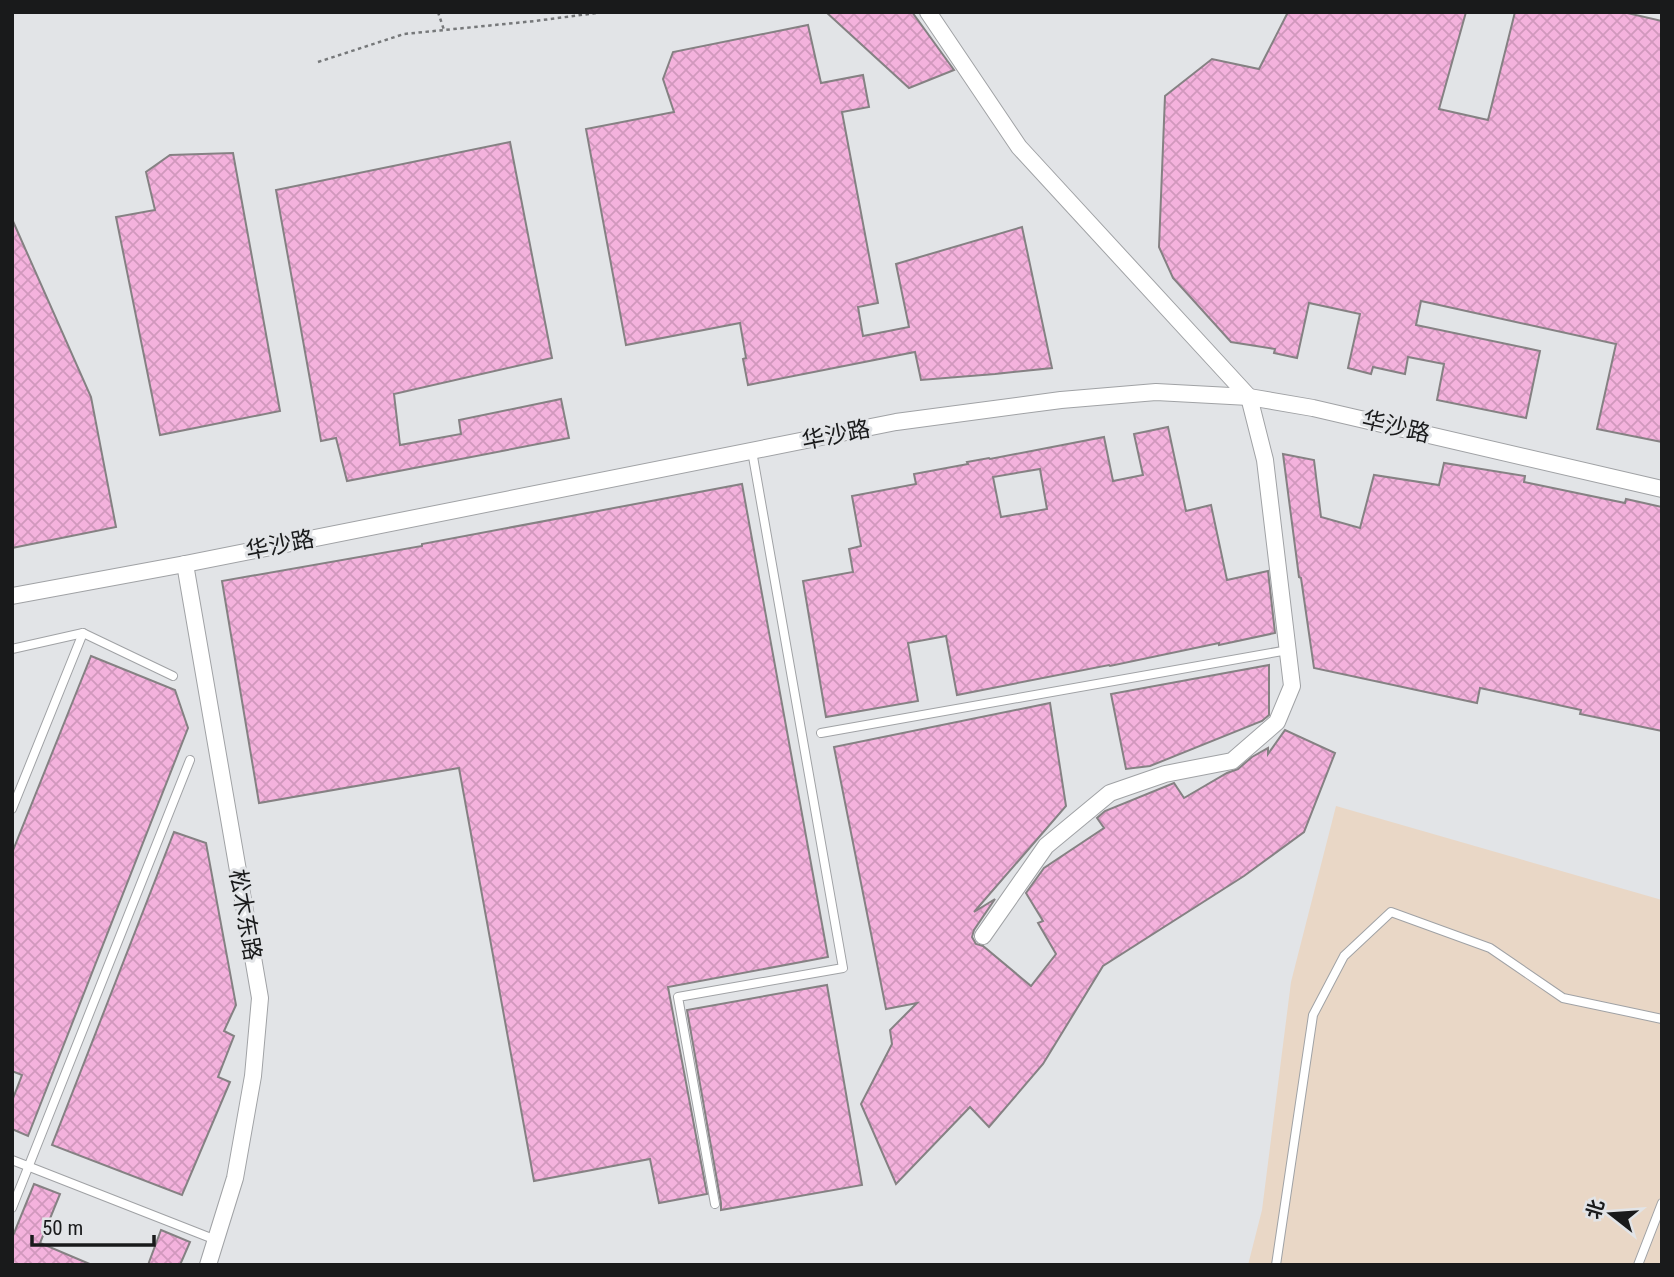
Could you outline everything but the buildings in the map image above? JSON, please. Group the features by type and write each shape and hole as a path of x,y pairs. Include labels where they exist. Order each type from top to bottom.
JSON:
{"street":[{"path":"928,12 1019,147 1249,397 1265,460 1292,687 1277,722 1232,761 1165,774 1110,793 1046,846 983,936"},
{"name":"华沙路","path":"12,596 896,422 1061,400 1156,392 1249,397 1313,408 1662,489"},
{"name":"松木东路","path":"185,564 260,998 253,1076 235,1178 208,1265"}],"lane":[{"path":"715,1204 678,998 843,968 752,451"},
{"path":"12,649 83,633 173,676"},
{"path":"12,809 83,633"},
{"path":"821,733 1288,650"},
{"path":"12,1208 190,760"},
{"path":"1276,1265 1313,1015 1344,956 1391,912 1490,948 1563,998 1662,1019"},
{"path":"12,1160 216,1240"},
{"path":"1638,1265 1662,1203"}],"path":[{"path":"438,12 444,30"},
{"path":"318,62 404,34 604,12"}],"shaded area":[{"path":"1336,806 1662,900 1662,1265 1248,1265 1262,1210 1291,982"}]}
